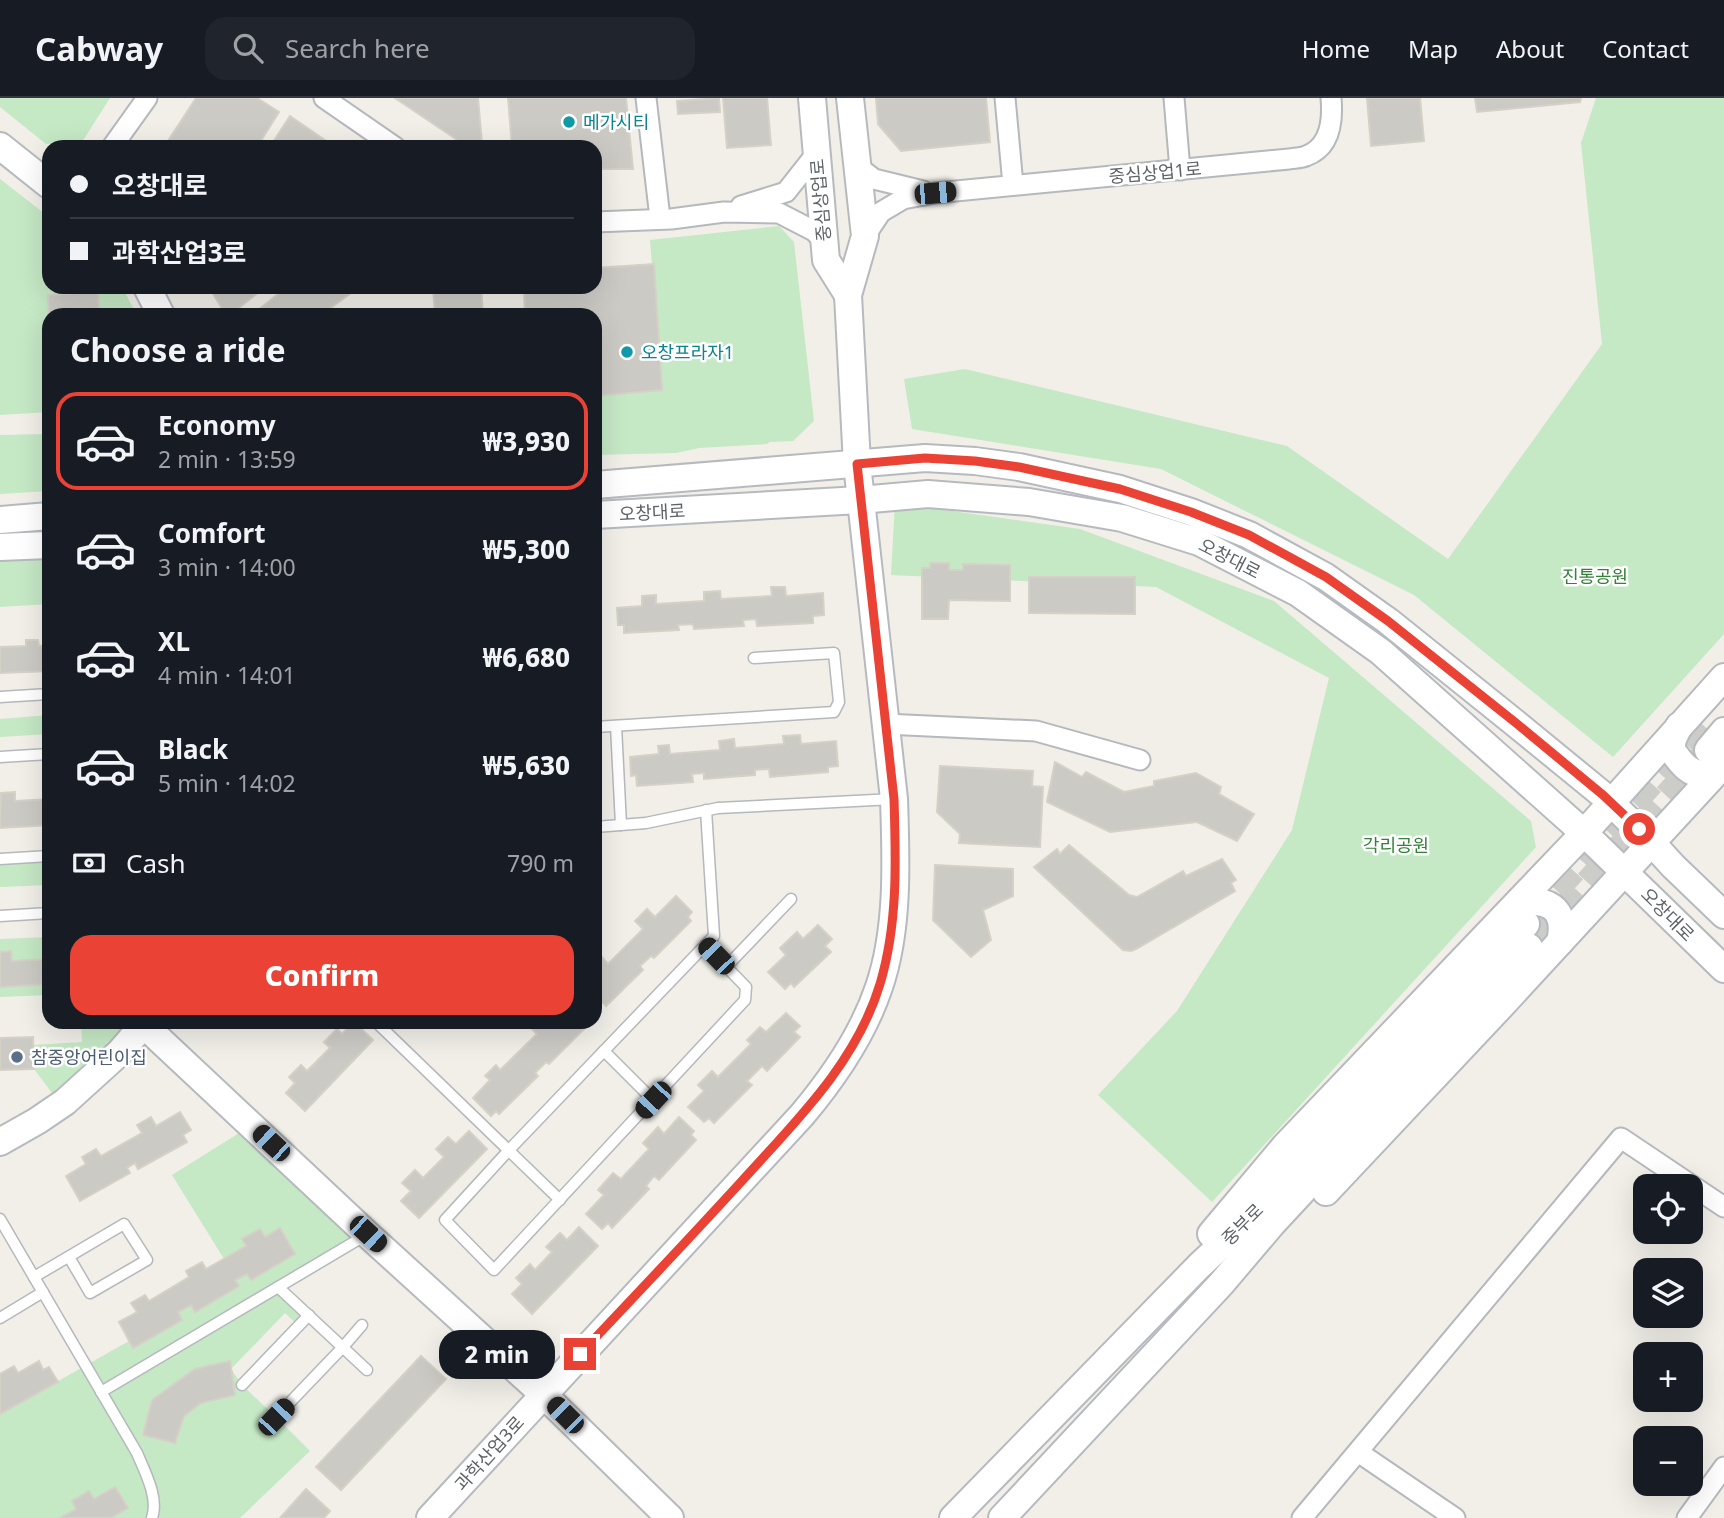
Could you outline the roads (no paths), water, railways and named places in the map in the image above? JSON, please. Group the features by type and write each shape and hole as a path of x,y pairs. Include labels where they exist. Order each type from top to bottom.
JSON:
{"main road":[{"name":"중심상업로","path":"811,98 826,260 848,295"},
{"name":"중심상업로","path":"850,98 865,236 848,295 857,464"},
{"path":"0,146 42,179"},
{"name":"오창대로","path":"602,484 925,458 1019,467 1120,489 1191,512 1249,535 1326,577 1388,621 1612,803 1724,915"},
{"name":"과학산업3로","path":"430,1518 802,1115 831,1080 865,1022 880,985 894,909 894,799 857,464"},
{"name":"오창대로","path":"602,515 928,494 1029,502 1122,518 1199,542 1298,593 1381,652 1584,833 1724,969"},
{"path":"0,520 42,517"},
{"path":"0,547 42,545"},
{"path":"1002,1518 1221,1284 1256,1264 1446,1065 1534,928 1584,833 1612,803 1710,743 1724,677"},
{"path":"953,1518 1199,1266 1208,1239 1285,1146 1534,928 1626,872 1652,843 1710,743 1724,703"},
{"path":"0,1142 65,1102 111,1061 140,1029"},
{"path":"151,1029 368,1234 543,1394 670,1518"}],"street":[{"path":"117,140 147,98"},
{"path":"324,98 385,140"},
{"path":"646,98 660,218"},
{"path":"1005,98 1013,185"},
{"path":"1174,98 1180,170"},
{"name":"중심상업1로","path":"935,193 1307,156 1319,149 1331,127 1331,98"},
{"path":"724,212 786,192 817,154"},
{"path":"857,166 874,179 935,193"},
{"path":"865,236 881,212 903,199 935,193"},
{"path":"602,222 671,219 724,212 779,213 814,231 824,241"},
{"path":"885,724 1035,731 1140,760"},
{"path":"1302,1518 1621,1138 1724,1207"},
{"path":"1358,1451 1455,1518"},
{"path":"1686,1518 1724,1467"}],"lane":[{"path":"602,727 834,712 839,702 834,653 754,658"},
{"path":"0,697 42,694"},
{"path":"616,726 621,825"},
{"path":"0,757 42,754"},
{"path":"602,826 646,823 718,808 894,799"},
{"path":"705,945 746,987 745,1000 494,1270 445,1220 509,1150 705,945 714,936 706,810"},
{"path":"0,859 42,856"},
{"path":"726,967 791,899"},
{"path":"0,916 42,914"},
{"path":"383,1029 560,1200"},
{"path":"604,1051 653,1100"},
{"path":"0,1219 137,1453 149,1479 155,1509 152,1518"},
{"path":"34,1278 69,1257 124,1224 147,1260 90,1293 69,1257"},
{"path":"101,1392 368,1234"},
{"path":"278,1287 368,1370"},
{"path":"0,1318 43,1292"},
{"path":"242,1385 309,1315"},
{"path":"276,1417 362,1325"}],"tunnel":[{"path":"1530,919 1703,725"},
{"path":"1535,940 1706,753"}],"place":[{"name":"메가시티","path":"569,122"},
{"name":"오창프라자1","path":"627,352"},
{"name":"참중앙어린이집","path":"17,1057"}],"park label":[{"name":"진통공원","path":"1595,576"},
{"name":"각리공원","path":"1396,845"}]}
